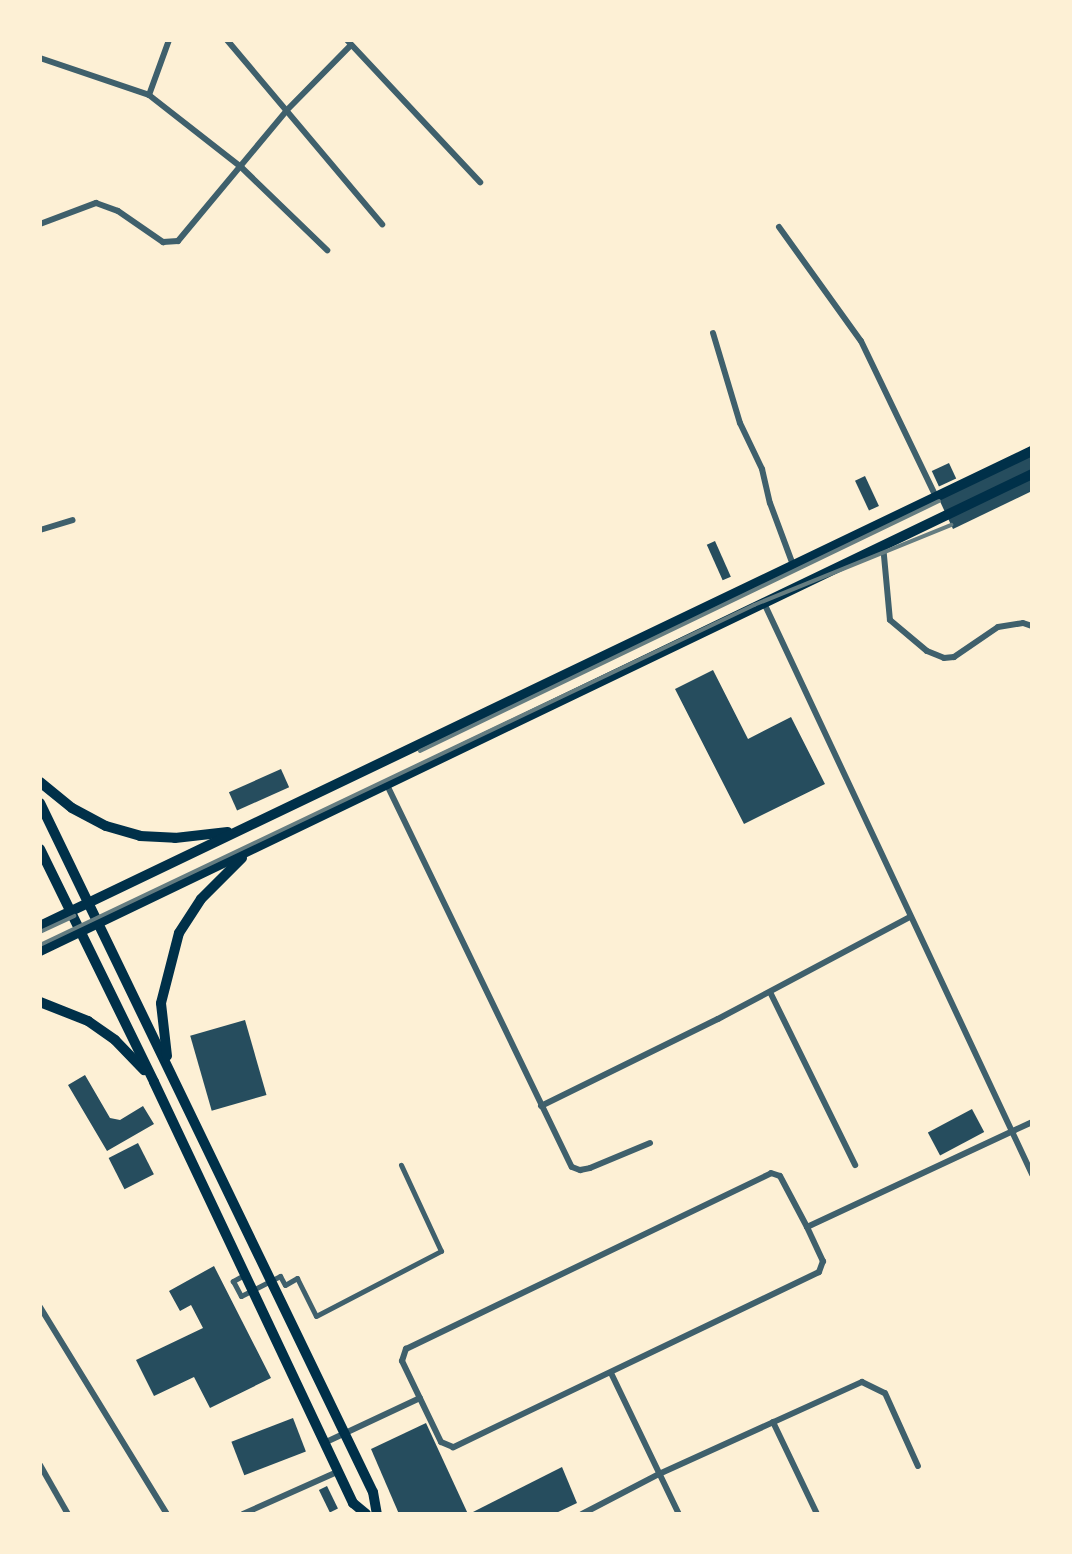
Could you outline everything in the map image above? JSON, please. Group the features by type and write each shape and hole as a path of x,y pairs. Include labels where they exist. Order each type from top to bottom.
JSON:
{"main road":[{"path":"40,926 1032,451"},
{"path":"40,951 1032,474"},
{"path":"40,782 94,820 140,836 175,838 242,830"},
{"path":"40,803 373,1492 377,1514"},
{"path":"40,849 154,1082 337,1472 353,1503 366,1514"},
{"path":"170,1074 162,1033 161,1003 179,933 201,899 252,849"},
{"path":"40,1002 88,1021 115,1040 154,1082"}],"street":[{"path":"149,95 169,40"},
{"path":"227,40 382,224"},
{"path":"40,224 96,203 118,211 163,242 178,241 287,110 349,42 480,182"},
{"path":"40,58 149,95 241,167 327,250"},
{"path":"779,227 861,341 936,497"},
{"path":"713,333 740,423 762,469 770,503 793,565"},
{"path":"40,530 72,520"},
{"path":"883,545 890,620 927,651 944,658 954,657 998,627 1023,623 1032,626"},
{"path":"764,603 1009,1132 1032,1174"},
{"path":"387,785 572,1167 580,1170 650,1143"},
{"path":"541,1106 770,992 910,917"},
{"path":"770,992 855,1165"},
{"path":"807,1227 1032,1122"},
{"path":"245,1275 233,1281 241,1296 280,1276 285,1285 297,1278 316,1316 441,1251 401,1165"},
{"path":"771,1173 780,1176 823,1261 819,1272 611,1373 453,1447 441,1442 402,1361 406,1349 771,1173"},
{"path":"40,1307 167,1514"},
{"path":"611,1373 679,1514"},
{"path":"582,1514 659,1474 856,1383 870,1383 885,1393 918,1466"},
{"path":"324,1443 420,1398"},
{"path":"773,1422 817,1514"},
{"path":"40,1465 68,1514"},
{"path":"243,1514 337,1472"}],"building":[{"path":"1032,450 1032,491 953,529 937,495"},
{"path":"949,463 956,478 939,486 932,471"},
{"path":"865,476 879,506 869,511 855,481"},
{"path":"715,541 731,577 723,580 707,545"},
{"path":"713,670 748,739 791,717 825,784 744,824 675,689"},
{"path":"281,769 289,787 237,810 229,792"},
{"path":"245,1020 266,1095 212,1111 190,1036"},
{"path":"85,1075 110,1118 120,1120 143,1106 154,1124 107,1151 68,1085"},
{"path":"972,1109 984,1132 940,1155 928,1132"},
{"path":"138,1143 154,1174 124,1189 109,1158"},
{"path":"214,1266 271,1378 210,1408 194,1377 154,1396 136,1360 203,1328 191,1305 180,1311 169,1291"},
{"path":"293,1418 306,1452 244,1475 231,1442"},
{"path":"426,1423 468,1514 399,1514 371,1449"},
{"path":"562,1467 577,1503 554,1514 469,1514"},
{"path":"327,1486 338,1508 330,1512 319,1490"}],"railway":[{"path":"420,751 939,501"},
{"path":"40,945 754,605 951,525"},
{"path":"40,932 74,916"}]}
